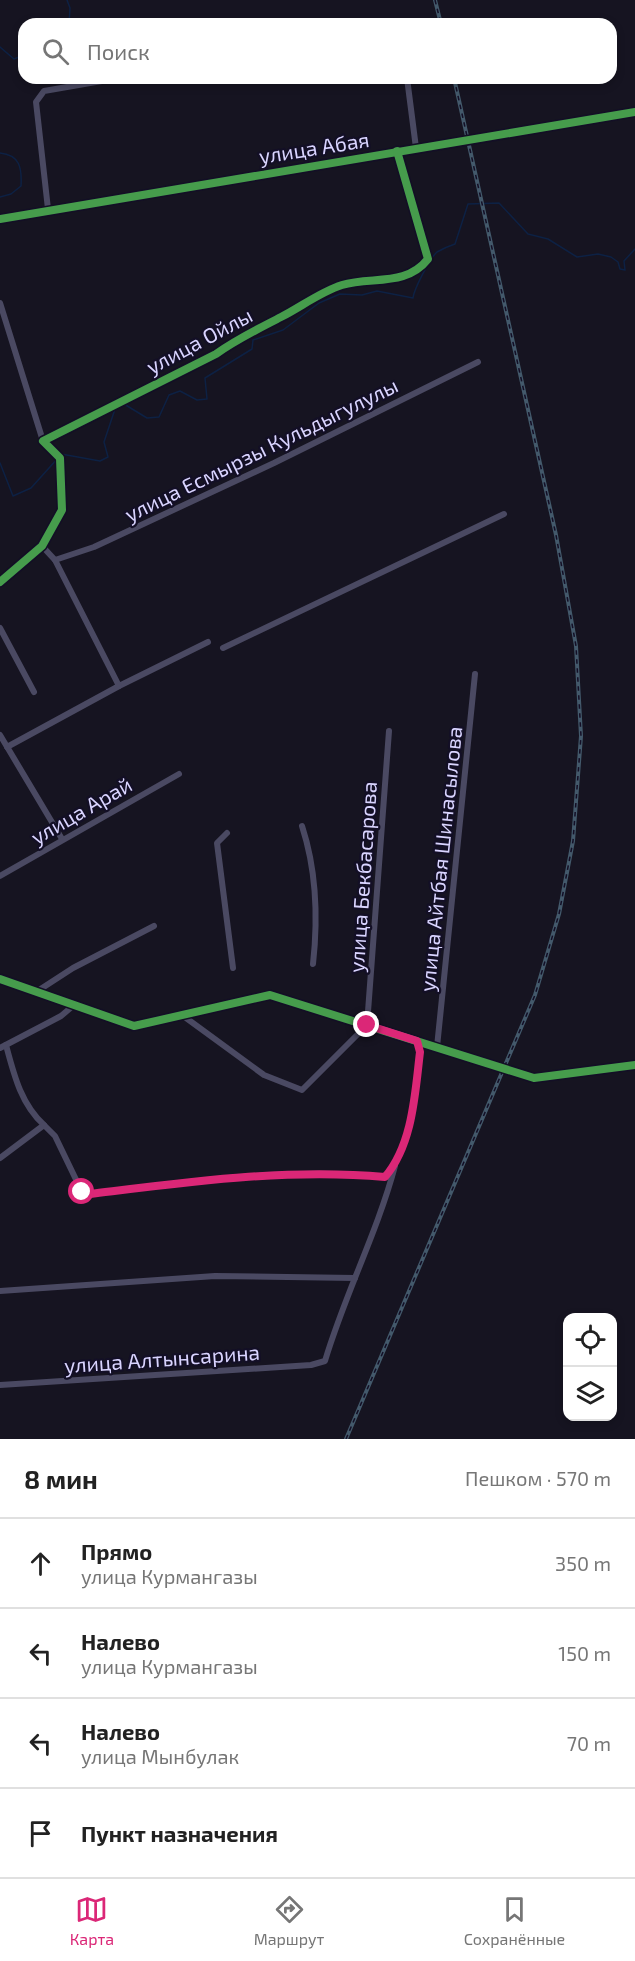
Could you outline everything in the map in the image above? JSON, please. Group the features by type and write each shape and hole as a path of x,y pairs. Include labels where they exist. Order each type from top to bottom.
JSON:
{"street":[{"path":"48,209 36,102 44,91 84,84"},
{"path":"408,84 416,148"},
{"name":"улица Абая","path":"0,219 48,209 635,112"},
{"name":"улица Ойлы","path":"43,441 216,354 242,336 317,296 343,285 385,281 408,275 421,267 428,259 397,152"},
{"path":"0,303 43,441 60,458 62,510 42,546 0,582"},
{"name":"улица Есмырзы Кульдыгулулы","path":"55,560 94,547 274,464 478,362"},
{"path":"224,648 504,514"},
{"path":"42,546 55,560 119,686"},
{"path":"0,628 34,692"},
{"path":"7,747 119,686 208,642"},
{"name":"улица Айтбая Шинасылова","path":"437,1047 475,674"},
{"name":"улица Бекбасарова","path":"367,1025 389,731"},
{"path":"0,735 62,839"},
{"name":"улица Арай","path":"0,876 179,774"},
{"path":"302,826 309,848 316,934 313,964"},
{"path":"227,833 217,843 233,968"},
{"path":"36,992 73,968 154,926"},
{"path":"0,979 134,1026 270,995 534,1078 635,1065"},
{"path":"74,1005 62,1016 3,1047 28,1109 55,1136 82,1192 90,1194 231,1178 352,1174 385,1177 396,1165"},
{"path":"182,1015 264,1075 302,1090 367,1025"},
{"path":"0,1291 215,1276 355,1278 382,1213 408,1128 420,1052 417,1041"},
{"path":"0,1158 44,1125"},
{"name":"улица Алтынсарина","path":"0,1385 311,1365 325,1361 339,1314 355,1278"}],"waterway":[{"path":"67,0 70,8 69,18"},
{"path":"0,47 14,59 18,57"},
{"path":"0,153 12,156 16,160 20,168 21,179 21,186 11,194 0,197"},
{"path":"61,454 100,461 108,457 104,442 115,409 124,404 147,418 159,417 169,395 180,391 197,400 207,399 205,378 252,349 253,340 283,330 319,303 340,294 362,295 377,291 413,298 419,281 434,255 455,244 468,204 499,203 528,234 548,239 577,257 598,254 611,257 618,262 620,269 625,270 624,261 635,249"},
{"path":"0,463 13,496 31,488 58,458"}],"railway":[{"path":"435,0 440,18"},
{"path":"346,1439 535,995 559,914 573,841 581,736 576,646 556,535 455,84"}],"cycle path":[{"path":"0,219 635,112"},
{"path":"0,582 42,546 62,510 60,458 43,441 216,354 326,292 353,282 388,279 410,274 428,259 397,151"},
{"path":"0,979 134,1026 270,995 534,1078 635,1065"}],"route":[{"path":"82,1192 90,1194 231,1178 352,1174 385,1177 396,1165 408,1128 420,1052 417,1041 367,1025"}]}
